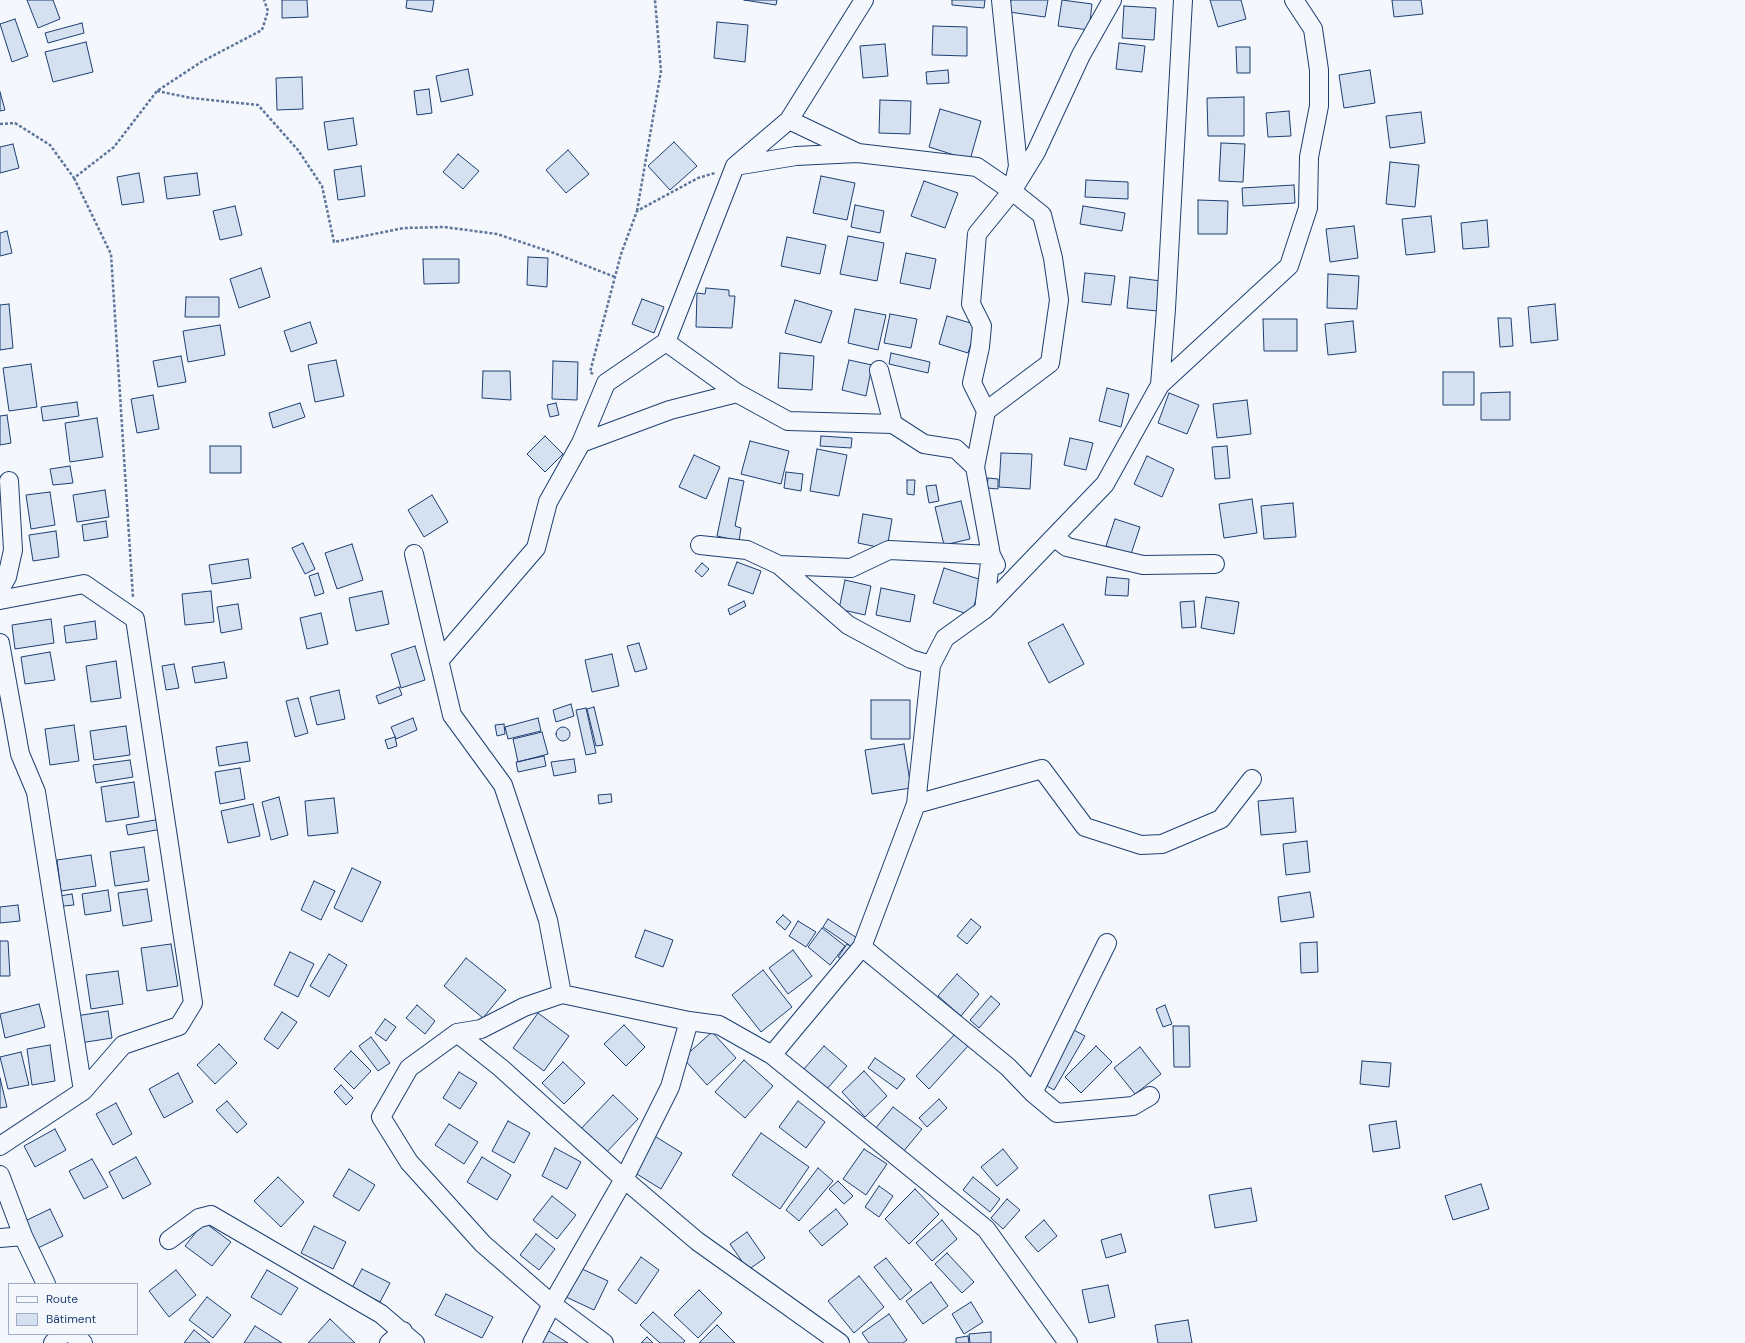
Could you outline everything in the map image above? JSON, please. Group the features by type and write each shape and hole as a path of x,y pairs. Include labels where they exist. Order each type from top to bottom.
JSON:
{"street":[{"path":"439,661 536,548 548,502 581,443 606,383 666,342 735,166 789,120 864,0"},
{"path":"1001,0 1018,166 1012,191"},
{"path":"1006,587 991,555 975,467 986,411 972,383 980,347 982,326 971,304 977,234 1012,191 1036,152 1081,55 1112,0"},
{"path":"1160,385 1166,309 1183,0"},
{"path":"772,1055 862,947 916,804 931,666 945,638 984,610 1106,484 1160,385 1289,266 1308,208 1309,157 1320,106 1320,70 1313,29 1294,0"},
{"path":"789,120 858,153"},
{"path":"735,166 796,156 858,153 977,167 1012,191 1042,215 1053,258 1059,300 1050,363 986,411"},
{"path":"666,342 737,393 788,421 893,424 924,444 956,449 975,467"},
{"path":"879,370 893,424"},
{"path":"581,443 670,410 737,393"},
{"path":"0,589 7,577 13,550 9,481"},
{"path":"1054,537 1067,547 1143,565 1215,564"},
{"path":"700,545 747,550 779,565 848,625 910,659 931,666"},
{"path":"779,565 851,568 889,550 991,555"},
{"path":"414,554 452,715 502,784 548,920 562,994"},
{"path":"984,610 991,555"},
{"path":"0,600 84,584 135,619 193,1004 179,1026 122,1045 83,1091 0,1146"},
{"path":"0,643 20,754 36,792 83,1091"},
{"path":"916,804 1042,769 1085,827 1142,845 1162,844 1220,819 1252,779"},
{"path":"1032,1092 1107,943"},
{"path":"862,947 1008,1067 1032,1092 1057,1113 1133,1106 1150,1096"},
{"path":"604,1343 552,1304 483,1244 408,1162 381,1117 409,1068 457,1033 480,1029 524,1007 562,994 689,1021 719,1025 772,1055 986,1229 1068,1343"},
{"path":"532,1343 552,1304 624,1179 670,1087 689,1021"},
{"path":"457,1033 502,1068 624,1179 697,1242 840,1343"},
{"path":"0,1175 23,1236 46,1283"},
{"path":"169,1240 199,1218 211,1215 381,1314 409,1337"},
{"path":"0,1238 23,1236"},
{"path":"53,1343 62,1335"},
{"path":"73,1335 83,1343"},
{"path":"389,1343 409,1337"}],"path":[{"path":"74,178 114,147 157,91 201,62 262,30 268,11 264,0"},
{"path":"606,383 590,372 621,254 637,211 661,71 655,0"},
{"path":"157,91 191,98 258,105 298,150 322,186 334,242 404,228 444,227 497,234 554,253 615,277"},
{"path":"0,124 15,124 50,145 74,178 111,254 135,619"},
{"path":"637,211 698,178 735,166"}],"building":[{"path":"27,0 53,0 60,19 38,28"},
{"path":"282,0 307,0 308,17 282,18"},
{"path":"407,0 434,0 432,12 406,8"},
{"path":"744,0 777,0 776,5"},
{"path":"952,0 985,0 984,8 952,5"},
{"path":"1011,0 1048,0 1045,17 1009,12"},
{"path":"1062,0 1092,4 1089,30 1058,26"},
{"path":"1210,0 1241,0 1246,19 1218,27"},
{"path":"1392,0 1421,0 1423,14 1394,17"},
{"path":"1124,6 1156,8 1154,40 1122,38"},
{"path":"15,19 28,56 12,62 0,24"},
{"path":"717,22 748,25 745,62 714,58"},
{"path":"82,23 84,33 48,43 45,33"},
{"path":"933,26 967,27 967,56 932,55"},
{"path":"86,42 93,72 53,82 45,52"},
{"path":"1119,43 1145,46 1142,72 1116,69"},
{"path":"885,44 888,76 863,78 860,46"},
{"path":"1236,47 1250,47 1250,73 1237,73"},
{"path":"468,69 473,95 441,102 436,76"},
{"path":"948,70 949,83 927,84 926,72"},
{"path":"1370,70 1375,103 1344,108 1339,75"},
{"path":"302,77 303,109 277,110 276,78"},
{"path":"429,89 432,113 417,115 414,91"},
{"path":"0,92 5,110 0,111"},
{"path":"1244,97 1244,136 1208,136 1207,98"},
{"path":"880,100 911,101 910,134 879,133"},
{"path":"940,109 981,121 970,160 929,147"},
{"path":"1289,111 1291,136 1268,137 1266,113"},
{"path":"1421,112 1425,143 1390,148 1386,116"},
{"path":"353,118 357,145 328,150 324,122"},
{"path":"674,142 697,166 670,190 648,166"},
{"path":"1221,143 1245,144 1243,182 1219,181"},
{"path":"13,144 19,168 0,173 0,147"},
{"path":"568,150 589,174 566,193 546,170"},
{"path":"458,154 479,171 463,189 443,172"},
{"path":"1390,162 1419,165 1415,207 1386,204"},
{"path":"361,166 365,196 338,200 334,170"},
{"path":"139,173 144,202 122,205 117,177"},
{"path":"197,173 200,195 167,199 164,177"},
{"path":"821,176 855,183 847,220 813,213"},
{"path":"1086,180 1128,182 1128,199 1085,197"},
{"path":"924,181 958,193 945,228 911,216"},
{"path":"1294,185 1295,203 1243,206 1242,188"},
{"path":"1198,200 1228,201 1227,234 1198,234"},
{"path":"855,205 884,211 880,233 851,227"},
{"path":"235,206 242,235 220,240 213,211"},
{"path":"1083,206 1125,213 1122,231 1080,224"},
{"path":"1431,216 1435,252 1406,255 1402,219"},
{"path":"1487,220 1489,247 1463,249 1461,223"},
{"path":"1354,226 1358,258 1330,262 1326,229"},
{"path":"7,231 12,253 0,256 0,233"},
{"path":"848,236 884,243 877,281 840,274"},
{"path":"787,237 826,245 820,274 781,266"},
{"path":"906,253 936,259 930,289 900,283"},
{"path":"528,257 548,258 547,287 527,285"},
{"path":"423,259 459,259 459,283 424,284"},
{"path":"261,268 270,297 239,308 230,279"},
{"path":"1085,273 1115,276 1111,305 1082,302"},
{"path":"1328,274 1359,276 1357,309 1327,308"},
{"path":"1130,277 1161,281 1158,311 1127,308"},
{"path":"706,288 729,290 729,296 735,296 732,328 696,327 697,293 705,294"},
{"path":"186,297 219,297 219,317 185,317"},
{"path":"642,299 664,307 654,333 632,324"},
{"path":"795,300 832,311 821,343 785,333"},
{"path":"9,304 13,348 0,350 0,305"},
{"path":"1555,304 1558,340 1531,343 1528,307"},
{"path":"855,309 886,315 878,350 848,343"},
{"path":"890,314 917,319 911,348 884,343"},
{"path":"947,316 977,325 968,353 939,344"},
{"path":"1498,318 1511,318 1513,346 1500,347"},
{"path":"1263,319 1297,319 1297,351 1264,351"},
{"path":"1353,321 1356,352 1328,355 1325,324"},
{"path":"310,322 317,343 291,352 284,331"},
{"path":"220,325 225,355 188,362 183,331"},
{"path":"780,353 814,356 812,390 778,388"},
{"path":"891,353 930,362 928,373 889,364"},
{"path":"181,356 186,382 158,387 153,361"},
{"path":"336,360 344,396 315,402 308,365"},
{"path":"849,360 872,365 866,396 842,390"},
{"path":"553,361 578,362 577,400 552,399"},
{"path":"31,364 37,407 9,411 3,368"},
{"path":"483,371 510,371 511,400 482,398"},
{"path":"1443,372 1474,372 1474,405 1443,405"},
{"path":"1107,388 1129,394 1121,427 1099,421"},
{"path":"1510,392 1510,420 1481,420 1481,393"},
{"path":"1169,393 1199,405 1187,434 1158,423"},
{"path":"153,395 159,429 137,433 131,399"},
{"path":"1247,400 1251,434 1217,438 1213,404"},
{"path":"77,402 79,416 43,421 41,407"},
{"path":"300,403 305,417 273,428 269,413"},
{"path":"556,403 559,415 550,417 547,405"},
{"path":"7,415 11,443 0,445 0,416"},
{"path":"97,418 103,457 70,462 65,423"},
{"path":"545,436 563,454 545,472 527,454"},
{"path":"821,436 852,438 851,448 820,446"},
{"path":"1070,438 1093,443 1086,470 1064,465"},
{"path":"750,441 789,451 781,484 741,474"},
{"path":"210,446 241,446 241,473 210,473"},
{"path":"1227,446 1230,478 1215,479 1212,447"},
{"path":"817,449 847,455 839,496 810,491"},
{"path":"1001,453 1032,454 1030,489 999,487"},
{"path":"694,455 720,467 706,499 679,487"},
{"path":"1147,456 1174,469 1162,497 1134,484"},
{"path":"70,466 73,483 53,485 50,469"},
{"path":"786,472 803,474 801,491 784,488"},
{"path":"729,478 744,481 735,526 741,528 739,541 717,536"},
{"path":"988,478 998,479 998,489 987,488"},
{"path":"907,480 915,480 914,495 907,494"},
{"path":"936,485 939,501 929,503 926,486"},
{"path":"105,490 109,517 77,522 73,495"},
{"path":"50,492 55,525 31,529 26,495"},
{"path":"432,495 448,522 424,537 408,510"},
{"path":"1252,499 1257,533 1224,538 1219,504"},
{"path":"961,501 970,539 944,545 935,507"},
{"path":"1293,503 1296,537 1264,539 1261,506"},
{"path":"863,514 892,519 887,549 858,543"},
{"path":"1115,519 1140,527 1131,554 1106,546"},
{"path":"106,521 108,537 84,541 82,525"},
{"path":"56,531 59,557 33,561 29,535"},
{"path":"303,543 315,569 305,574 292,548"},
{"path":"352,544 363,580 337,589 325,553"},
{"path":"248,559 251,578 212,584 209,565"},
{"path":"737,562 761,571 753,594 728,585"},
{"path":"702,563 709,569 702,577 695,571"},
{"path":"944,568 982,580 971,615 933,603"},
{"path":"318,573 324,593 315,596 309,576"},
{"path":"1107,577 1129,579 1128,596 1105,595"},
{"path":"845,580 871,586 865,615 839,609"},
{"path":"881,588 915,595 910,622 876,615"},
{"path":"211,591 214,622 185,625 182,594"},
{"path":"382,591 389,624 356,631 349,598"},
{"path":"1206,597 1239,602 1234,634 1201,628"},
{"path":"744,601 746,606 730,615 728,609"},
{"path":"1194,601 1196,627 1182,628 1180,602"},
{"path":"238,604 242,629 221,633 217,607"},
{"path":"321,613 328,644 307,649 300,618"},
{"path":"51,619 54,643 15,649 12,625"},
{"path":"95,621 97,639 66,643 64,626"},
{"path":"1063,624 1084,664 1049,683 1028,643"},
{"path":"639,643 647,669 635,672 627,646"},
{"path":"415,646 425,680 401,688 391,654"},
{"path":"50,652 55,680 25,684 21,657"},
{"path":"612,654 619,686 592,692 585,660"},
{"path":"116,661 121,698 91,702 86,666"},
{"path":"224,662 227,678 195,683 192,667"},
{"path":"174,664 179,688 166,690 162,666"},
{"path":"399,687 402,695 379,704 376,696"},
{"path":"339,690 345,719 317,725 310,697"},
{"path":"298,698 308,733 295,737 286,701"},
{"path":"871,700 910,700 910,739 871,739"},
{"path":"571,704 574,716 556,722 553,710"},
{"path":"594,707 603,745 596,746 587,709"},
{"path":"586,708 596,753 586,755 576,710"},
{"path":"413,718 417,730 396,739 391,727"},
{"path":"538,718 541,731 508,739 505,727"},
{"path":"504,724 505,734 497,736 495,725"},
{"path":"74,725 79,761 50,765 45,729"},
{"path":"126,726 130,755 94,760 90,731"},
{"path":"560,727 566,727 570,731 570,737 566,741 560,741 556,737 556,731"},
{"path":"542,732 548,754 518,762 513,739"},
{"path":"395,737 397,746 388,749 385,740"},
{"path":"247,742 250,761 219,766 216,747"},
{"path":"904,744 911,788 872,794 865,750"},
{"path":"544,756 546,766 518,772 516,762"},
{"path":"574,759 576,772 554,776 551,762"},
{"path":"130,760 133,777 96,783 93,765"},
{"path":"240,768 245,799 220,804 215,772"},
{"path":"134,782 139,817 106,822 101,787"},
{"path":"611,794 612,802 599,804 598,795"},
{"path":"279,797 288,835 271,840 262,802"},
{"path":"334,798 338,833 308,836 305,801"},
{"path":"1293,798 1296,832 1261,835 1258,801"},
{"path":"253,804 260,836 228,843 221,811"},
{"path":"161,819 162,829 128,835 126,825"},
{"path":"1307,841 1310,872 1286,875 1283,844"},
{"path":"144,847 149,881 115,886 110,852"},
{"path":"91,855 96,886 61,891 57,860"},
{"path":"352,868 381,882 362,922 334,908"},
{"path":"314,881 335,891 321,920 301,910"},
{"path":"147,889 152,921 123,926 118,893"},
{"path":"108,890 111,911 85,915 82,894"},
{"path":"1310,892 1314,917 1281,922 1278,897"},
{"path":"72,894 74,905 54,907 53,897"},
{"path":"18,905 20,921 0,923 0,907"},
{"path":"783,915 791,922 785,930 776,922"},
{"path":"828,919 857,938 852,947 823,927"},
{"path":"971,919 981,927 967,944 957,936"},
{"path":"798,921 816,932 806,947 789,936"},
{"path":"822,928 845,946 830,965 808,947"},
{"path":"645,930 673,940 663,967 635,957"},
{"path":"0,941 8,941 10,976 0,976"},
{"path":"1317,942 1318,972 1301,973 1300,943"},
{"path":"171,944 178,986 147,991 141,948"},
{"path":"847,944 852,947 843,960 838,957"},
{"path":"793,950 812,976 788,994 769,968"},
{"path":"290,952 314,964 298,997 274,985"},
{"path":"329,954 347,965 329,997 310,986"},
{"path":"466,958 506,990 483,1018 444,986"},
{"path":"763,970 792,1007 761,1032 732,995"},
{"path":"118,971 123,1004 91,1009 86,975"},
{"path":"957,974 979,994 961,1016 938,996"},
{"path":"991,996 1000,1004 979,1028 970,1020"},
{"path":"39,1004 45,1027 5,1038 0,1014"},
{"path":"417,1005 435,1021 425,1034 406,1018"},
{"path":"1165,1005 1172,1024 1163,1027 1156,1009"},
{"path":"108,1011 112,1038 80,1043 76,1016"},
{"path":"282,1012 297,1022 278,1049 264,1039"},
{"path":"538,1013 569,1036 544,1071 513,1048"},
{"path":"385,1019 396,1027 386,1041 375,1033"},
{"path":"624,1025 645,1047 626,1066 604,1044"},
{"path":"1173,1026 1189,1026 1190,1067 1174,1067"},
{"path":"1072,1029 1085,1036 1054,1090 1042,1083"},
{"path":"712,1032 736,1058 707,1085 683,1058"},
{"path":"955,1034 968,1046 929,1089 916,1076"},
{"path":"371,1037 390,1063 378,1071 359,1046"},
{"path":"219,1044 237,1063 215,1084 197,1065"},
{"path":"50,1045 55,1081 32,1085 27,1049"},
{"path":"824,1046 847,1066 826,1090 804,1069"},
{"path":"1096,1046 1112,1062 1081,1093 1065,1077"},
{"path":"1140,1047 1161,1074 1135,1094 1114,1068"},
{"path":"351,1051 371,1071 354,1089 334,1069"},
{"path":"21,1052 29,1085 8,1089 0,1057"},
{"path":"875,1058 905,1079 897,1089 868,1068"},
{"path":"744,1060 773,1086 745,1118 715,1092"},
{"path":"1362,1061 1391,1063 1389,1087 1360,1084"},
{"path":"563,1062 585,1083 564,1104 542,1083"},
{"path":"864,1071 887,1096 865,1117 842,1092"},
{"path":"459,1072 477,1083 460,1109 443,1098"},
{"path":"178,1073 193,1102 164,1118 149,1089"},
{"path":"0,1078 7,1107 0,1108"},
{"path":"341,1085 353,1098 346,1105 334,1092"},
{"path":"613,1095 638,1119 602,1157 577,1133"},
{"path":"939,1099 947,1108 927,1127 919,1118"},
{"path":"227,1101 247,1124 237,1133 216,1110"},
{"path":"798,1101 825,1122 806,1148 779,1127"},
{"path":"116,1103 132,1134 113,1145 96,1114"},
{"path":"893,1107 922,1129 903,1152 875,1129"},
{"path":"508,1121 530,1133 514,1163 492,1151"},
{"path":"1396,1121 1400,1148 1373,1152 1369,1125"},
{"path":"449,1124 478,1142 464,1164 435,1145"},
{"path":"55,1129 66,1150 35,1167 24,1146"},
{"path":"761,1133 809,1167 780,1209 732,1175"},
{"path":"653,1135 682,1153 661,1189 632,1171"},
{"path":"555,1148 581,1162 567,1189 542,1176"},
{"path":"864,1149 887,1164 866,1195 843,1179"},
{"path":"1003,1149 1018,1168 997,1186 981,1167"},
{"path":"136,1157 151,1184 123,1199 109,1172"},
{"path":"482,1157 511,1175 497,1200 467,1182"},
{"path":"92,1159 108,1187 84,1199 69,1171"},
{"path":"818,1168 833,1181 799,1221 786,1210"},
{"path":"349,1169 375,1185 359,1211 333,1196"},
{"path":"278,1177 304,1202 281,1227 254,1201"},
{"path":"973,1177 1000,1199 990,1212 963,1190"},
{"path":"838,1181 853,1196 844,1204 829,1189"},
{"path":"1481,1184 1489,1209 1453,1220 1445,1196"},
{"path":"879,1186 893,1196 879,1217 865,1207"},
{"path":"1251,1188 1257,1221 1215,1228 1209,1195"},
{"path":"915,1189 939,1214 909,1244 885,1219"},
{"path":"552,1196 576,1215 557,1239 533,1220"},
{"path":"1007,1199 1020,1210 1003,1229 991,1218"},
{"path":"50,1209 63,1236 38,1248 25,1221"},
{"path":"836,1209 848,1224 822,1246 809,1231"},
{"path":"942,1220 957,1239 932,1261 916,1243"},
{"path":"1044,1220 1057,1236 1038,1252 1025,1237"},
{"path":"204,1222 231,1242 212,1266 185,1246"},
{"path":"314,1226 346,1242 333,1269 301,1253"},
{"path":"747,1232 765,1258 748,1270 730,1244"},
{"path":"536,1234 555,1249 539,1270 520,1255"},
{"path":"1121,1234 1126,1252 1106,1258 1101,1240"},
{"path":"947,1253 974,1282 962,1293 935,1264"},
{"path":"641,1257 659,1270 636,1304 618,1290"},
{"path":"886,1258 912,1290 900,1300 874,1267"},
{"path":"580,1268 608,1281 594,1310 566,1297"},
{"path":"362,1269 390,1283 380,1302 352,1288"},
{"path":"176,1270 196,1295 169,1317 149,1291"},
{"path":"267,1270 298,1288 281,1315 251,1297"},
{"path":"859,1276 884,1307 854,1333 828,1301"},
{"path":"931,1282 948,1306 923,1324 906,1301"},
{"path":"1108,1285 1115,1317 1089,1323 1082,1290"},
{"path":"699,1290 722,1313 698,1338 674,1315"},
{"path":"446,1294 493,1317 482,1338 435,1315"},
{"path":"207,1297 231,1315 213,1338 189,1320"},
{"path":"971,1302 983,1322 964,1334 952,1314"},
{"path":"653,1312 685,1341 683,1343 660,1343 640,1325"},
{"path":"889,1314 907,1340 903,1343 869,1343 862,1333"},
{"path":"330,1319 355,1343 308,1343"},
{"path":"1188,1320 1192,1343 1158,1343 1155,1325"},
{"path":"717,1325 735,1343 699,1343"},
{"path":"255,1326 282,1343 244,1343"},
{"path":"544,1328 568,1343 535,1343"},
{"path":"194,1330 210,1343 184,1343"},
{"path":"991,1332 991,1343 970,1343 969,1334"},
{"path":"968,1336 969,1343 956,1343 956,1338"},
{"path":"647,1337 653,1343 641,1343"}]}
